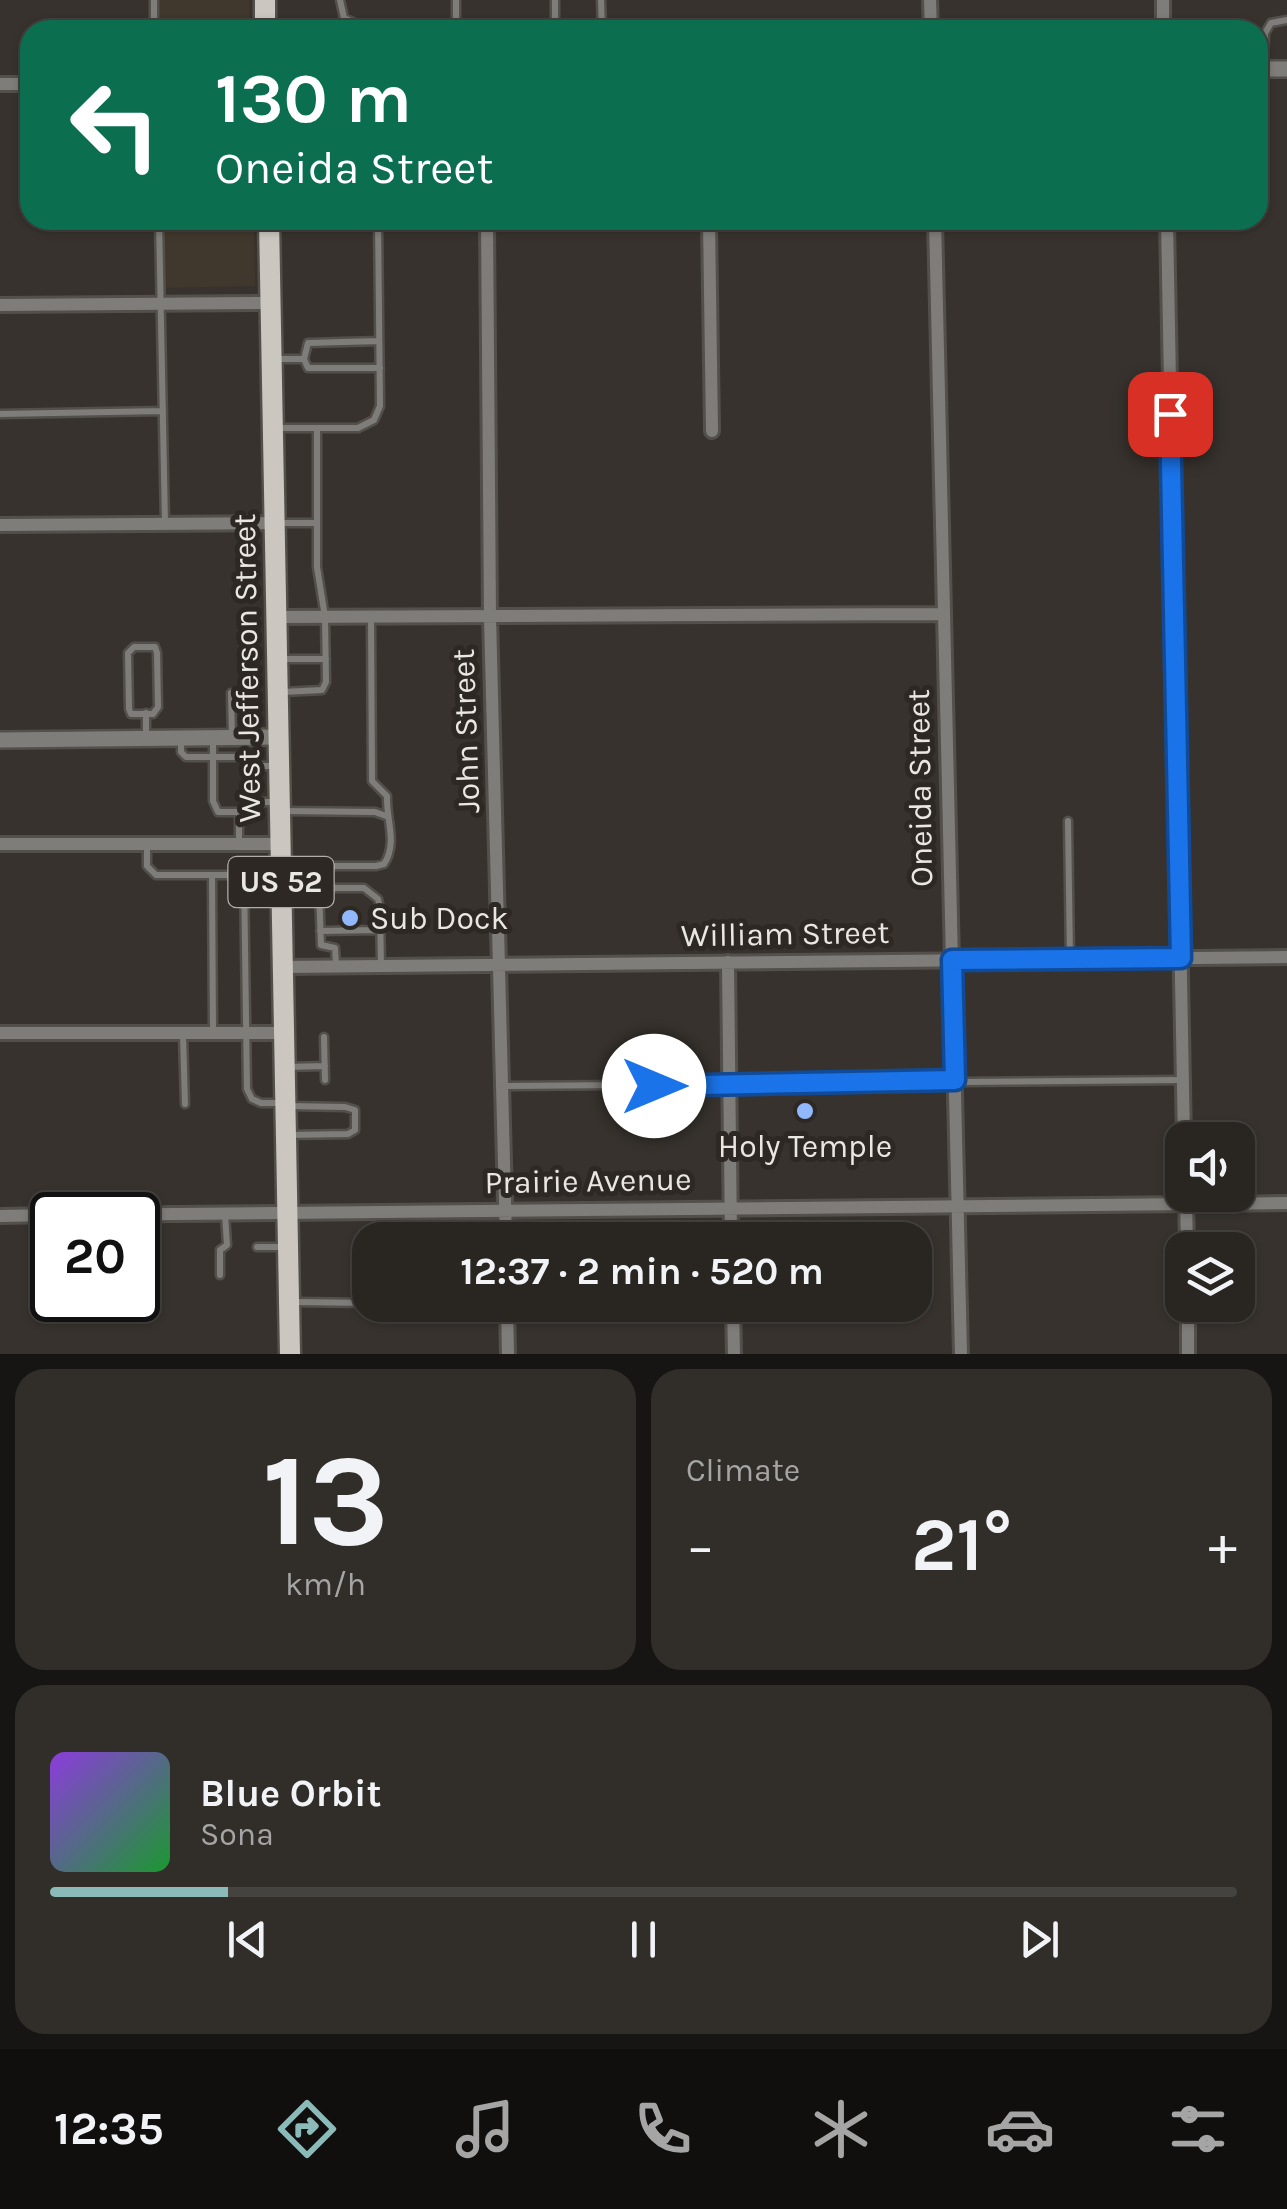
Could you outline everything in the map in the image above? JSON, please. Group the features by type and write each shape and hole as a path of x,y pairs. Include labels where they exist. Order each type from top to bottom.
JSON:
{"main road":[{"name":"West Jefferson Street","path":"269,230 290,1354"}],"street":[{"name":"John Street","path":"487,230 490,617 506,1222"},
{"path":"709,230 712,431"},
{"name":"Oneida Street","path":"935,230 961,1354"},
{"path":"1167,230 1184,1122"},
{"path":"0,305 270,303"},
{"path":"0,525 274,523"},
{"path":"276,617 944,614"},
{"path":"0,740 278,737"},
{"path":"0,844 280,844"},
{"name":"William Street","path":"283,967 1287,957"},
{"path":"728,962 730,1222"},
{"path":"0,1033 284,1033"},
{"name":"Prairie Avenue","path":"160,1213 958,1206 1165,1200"},
{"name":"Prairie Avenue","path":"1255,1201 1287,1202"},
{"path":"0,1216 30,1215"},
{"path":"508,1322 508,1354"},
{"path":"733,1322 734,1354"},
{"path":"1188,1322 1188,1354"}],"lane":[{"path":"159,230 165,524"},
{"path":"273,428 358,428 374,420 380,406 378,230"},
{"path":"379,341 308,344 304,359 308,368 380,368"},
{"path":"271,358 304,359"},
{"path":"0,414 162,410"},
{"path":"278,692 322,690 326,682 325,617 317,566 317,428"},
{"path":"274,523 317,523"},
{"path":"147,844 147,866 156,875 281,876 384,864 391,853 390,825 386,816 387,796 372,781 371,617"},
{"path":"134,647 154,647 158,653 158,707 153,714 146,714 131,714 129,710 128,652 134,647"},
{"path":"277,660 326,659"},
{"path":"231,693 232,737"},
{"path":"146,714 146,738"},
{"path":"181,738 181,752 186,756 242,757 253,766 279,766"},
{"path":"213,738 213,801 218,812 238,812 254,802 386,816"},
{"path":"253,766 254,802"},
{"path":"238,812 239,844"},
{"path":"1068,821 1070,959"},
{"path":"212,875 213,1034"},
{"path":"244,875 246,1033 248,1089 252,1099 285,1105 346,1106 355,1110 357,1121 355,1130 348,1134 286,1135"},
{"path":"281,876 319,888 364,888 378,899 381,966"},
{"path":"319,888 321,945 335,948 336,966"},
{"path":"320,931 380,930"},
{"path":"183,1034 185,1104"},
{"path":"324,1037 325,1080"},
{"path":"285,1066 325,1066"},
{"path":"503,1086 1183,1080"},
{"path":"220,1274 220,1250 227,1244 225,1212"},
{"path":"257,1247 288,1247"},
{"path":"289,1302 352,1303"}],"shaded area":[{"path":"152,0 249,0 250,20 153,20"},
{"path":"159,230 254,230 255,286 161,288"}],"place":[{"name":"Sub Dock","path":"350,918"},
{"name":"Holy Temple","path":"805,1111"}],"route":[{"path":"654,1086 955,1080 952,960 1181,958 1170,414"}]}
